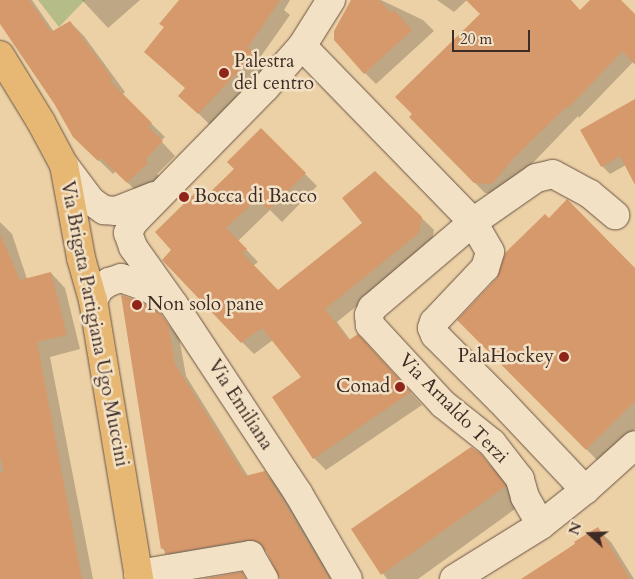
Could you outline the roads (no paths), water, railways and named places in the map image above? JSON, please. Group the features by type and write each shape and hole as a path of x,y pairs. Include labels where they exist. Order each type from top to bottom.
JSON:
{"main road":[{"name":"Via Brigata Partigiana Ugo Muccini","path":"0,56 41,122 64,165 81,258 93,300 139,577"}],"street":[{"path":"64,165 91,201 104,210 116,212 162,194 265,88 302,46 331,0"},
{"path":"302,46 473,222 490,252 485,268 434,322 432,328 435,335 500,400 585,490"},
{"name":"Via Arnaldo Terzi","path":"541,525 525,497 520,479 492,443 450,411 370,325 369,315 372,308 473,222 536,178 553,174 590,194 615,215"},
{"name":"Via Emiliana","path":"162,194 133,223 128,233 133,247 174,305 298,493 348,579"},
{"path":"93,300 100,288 109,282 121,278 148,288 174,305"},
{"path":"471,427 500,400"},
{"path":"454,579 541,525 585,490 635,445"},
{"path":"139,577 250,555 264,579"}],"place":[{"name":"Palestra del centro","path":"224,73"},
{"name":"Bocca di Bacco","path":"184,197"},
{"name":"Non solo pane","path":"137,305"},
{"name":"PalaHockey","path":"564,357"},
{"name":"Conad","path":"400,387"}]}
